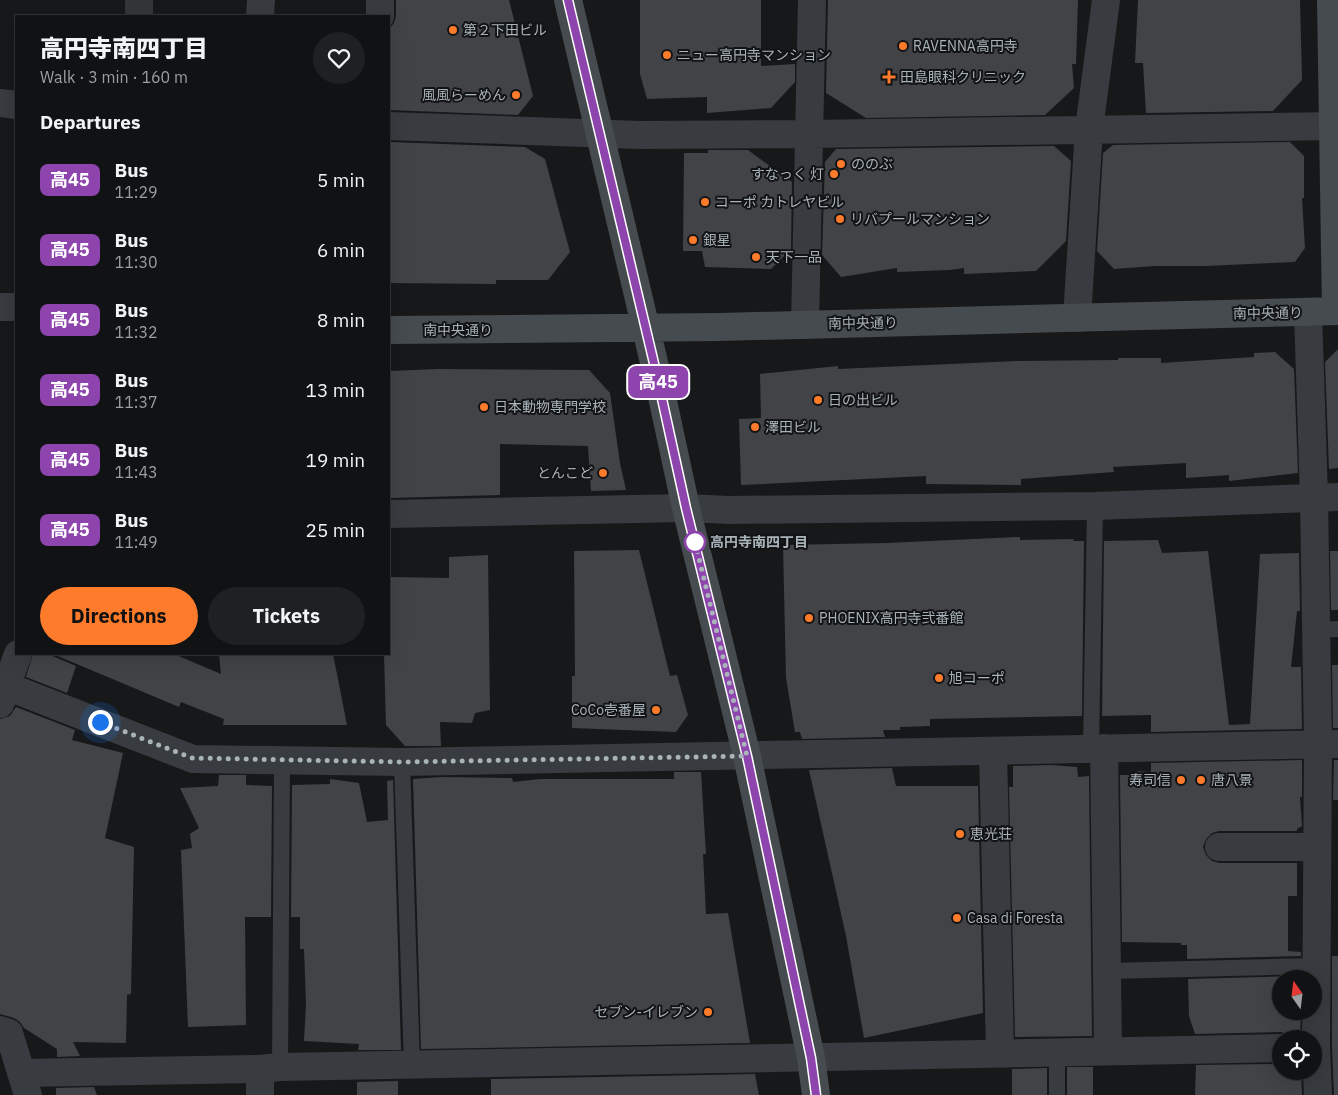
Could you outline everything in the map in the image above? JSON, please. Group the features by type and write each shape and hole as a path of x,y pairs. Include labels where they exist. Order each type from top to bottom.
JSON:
{"street":[{"path":"260,15 261,0"},
{"path":"380,0 380,15"},
{"path":"568,0 646,328 686,508 747,756 811,1058 816,1095"},
{"path":"805,324 812,0"},
{"path":"1077,318 1088,129 1106,0"},
{"path":"1331,0 1335,126 1337,311"},
{"path":"0,103 15,105"},
{"path":"390,126 537,130 601,135 810,134 1335,126"},
{"path":"0,307 15,307"},
{"name":"南中央通り","path":"390,330 646,328 1337,311"},
{"path":"1308,312 1326,498 1328,744 1317,847 1316,966 1321,1030"},
{"path":"390,514 686,508 729,510 1095,506 1326,498"},
{"path":"18,655 3,695 192,758 402,762 1328,744"},
{"path":"1098,749 1107,971 1108,1051"},
{"path":"993,751 1000,1053"},
{"path":"1219,848 1317,847"},
{"path":"0,1030 9,1033 25,1084 266,1077 412,1065 1272,1048"},
{"path":"1318,1095 1319,1080"}],"lane":[{"path":"1095,506 1098,749"},
{"path":"266,1077 282,761"},
{"path":"402,762 412,1065"},
{"path":"1107,971 1316,966"},
{"path":"1057,1052 1057,1095"}],"building":[{"path":"396,0 509,0 533,96 518,115 390,110 390,28 396,16"},
{"path":"640,0 761,0 761,66 795,64 795,82 771,108 707,113 707,97 647,99 640,74"},
{"path":"828,0 1078,0 1076,64 1072,64 1074,88 1045,115 866,118 826,93"},
{"path":"1138,0 1300,0 1302,80 1273,111 1146,113 1143,63 1135,63"},
{"path":"390,142 525,147 545,159 570,252 548,280 496,280 496,284 390,283"},
{"path":"1290,142 1304,156 1304,198 1302,198 1305,248 1295,262 1114,269 1097,251 1103,153 1113,145"},
{"path":"1054,146 1071,161 1066,241 1036,271 964,274 964,268 897,272 897,268 841,277 822,255 825,162 836,149"},
{"path":"708,150 748,150 792,182 791,249 771,269 705,267 702,251 683,251 684,153 708,153"},
{"path":"1338,349 1338,468 1329,469 1325,362"},
{"path":"1275,352 1294,369 1298,473 1229,481 1229,475 1186,478 1186,463 1113,467 1114,472 1021,479 1021,485 926,484 926,476 741,485 739,419 761,418 760,374 838,366 838,369 1017,361 1118,360 1118,358 1161,358 1161,363 1254,357 1254,353"},
{"path":"438,369 589,370 610,393 620,463 626,490 591,491 588,446 500,444 500,495 390,498 390,371"},
{"path":"1020,537 1020,540 1074,539 1073,541 1084,541 1082,716 930,719 930,726 900,727 900,730 883,730 885,737 802,739 800,732 795,732 786,678 783,545"},
{"path":"1158,540 1162,553 1208,551 1229,725 1250,724 1260,554 1299,553 1300,611 1297,611 1291,667 1301,667 1302,729 1151,732 1151,715 1102,716 1104,541"},
{"path":"639,550 670,676 677,675 688,715 676,732 572,728 572,676 575,676 574,551"},
{"path":"1330,551 1338,551 1338,610 1331,610"},
{"path":"488,555 490,710 475,713 472,723 440,722 441,746 405,746 386,725 384,655 390,655 390,577 449,578 449,557"},
{"path":"33,655 50,655 76,666 67,693 26,677"},
{"path":"55,655 176,655 221,674 219,655 333,655 347,725 223,725 224,719 181,702 179,707"},
{"path":"1332,665 1338,665 1338,728 1333,728"},
{"path":"16,707 75,730 72,740 123,753 105,838 134,847 131,994 127,995 126,1043 73,1042 80,1056 57,1057 57,1049 24,1028 14,1018 0,1014 0,719 10,716"},
{"path":"1302,760 1302,797 1300,797 1302,826 1297,831 1219,831 1212,833 1206,839 1203,847 1206,855 1212,861 1219,863 1297,863 1297,896 1288,896 1288,951 1301,952 1301,956 1187,959 1187,945 1181,945 1181,943 1122,942 1120,775 1135,775 1135,771 1151,772 1151,763"},
{"path":"1334,760 1338,760 1338,800 1333,800"},
{"path":"1051,765 1077,767 1078,777 1089,776 1092,1036 1015,1037 1009,787 1013,787 1013,766"},
{"path":"892,768 896,786 978,786 983,1013 864,1038 846,936 809,770"},
{"path":"674,772 701,772 706,854 703,854 706,914 728,913 750,1043 421,1049 413,779 442,777 512,778 513,782 540,779 674,779"},
{"path":"219,775 246,775 246,785 272,786 271,917 245,917 246,1025 188,1027 181,850 192,848 190,834 199,828 180,788 218,786"},
{"path":"330,779 359,783 367,822 388,820 387,781 393,780 401,1050 358,1050 359,1044 304,1041 306,1004 304,949 300,949 300,917 291,917 292,785 330,784"},
{"path":"1332,956 1338,956 1338,1095 1334,1095"},
{"path":"1272,977 1272,1020 1301,1020 1300,1030 1195,1034 1189,1016 1188,979"},
{"path":"1272,1064 1272,1080 1301,1080 1302,1095 1195,1095 1196,1065"},
{"path":"1067,1067 1093,1067 1093,1095 1067,1095"},
{"path":"1047,1068 1047,1095 1012,1095 1012,1069"},
{"path":"755,1074 759,1095 491,1095 491,1079"},
{"path":"398,1081 398,1095 357,1095 357,1082"},
{"path":"94,1087 97,1095 56,1095 56,1088"}],"tunnel":[{"path":"139,0 139,15"}],"bus line":[{"name":"高45","path":"568,0 646,328 686,508 747,756 811,1058 816,1095"}],"place":[{"name":"第２下田ビル","path":"453,30"},
{"name":"RAVENNA高円寺","path":"903,46"},
{"name":"ニュー高円寺マンション","path":"667,55"},
{"name":"田島眼科クリニック","path":"889,77"},
{"name":"風風らーめん","path":"516,95"},
{"name":"ののぶ","path":"841,164"},
{"name":"すなっく 灯","path":"834,174"},
{"name":"コーポ カトレヤビル","path":"705,202"},
{"name":"リバプールマンション","path":"840,219"},
{"name":"銀星","path":"693,240"},
{"name":"天下一品","path":"756,257"},
{"name":"日の出ビル","path":"818,400"},
{"name":"日本動物専門学校","path":"484,407"},
{"name":"澤田ビル","path":"755,427"},
{"name":"とんこど","path":"603,473"},
{"name":"高円寺南四丁目","path":"695,542"},
{"name":"PHOENIX高円寺弐番館","path":"809,618"},
{"name":"旭コーポ","path":"939,678"},
{"name":"CoCo壱番屋","path":"656,710"},
{"name":"寿司信","path":"1181,780"},
{"name":"唐八景","path":"1201,780"},
{"name":"恵光荘","path":"960,834"},
{"name":"Casa di Foresta","path":"957,918"},
{"name":"セブン-イレブン","path":"708,1012"}],"route":[{"path":"100,722 192,758 402,762 747,756 695,542"}]}
